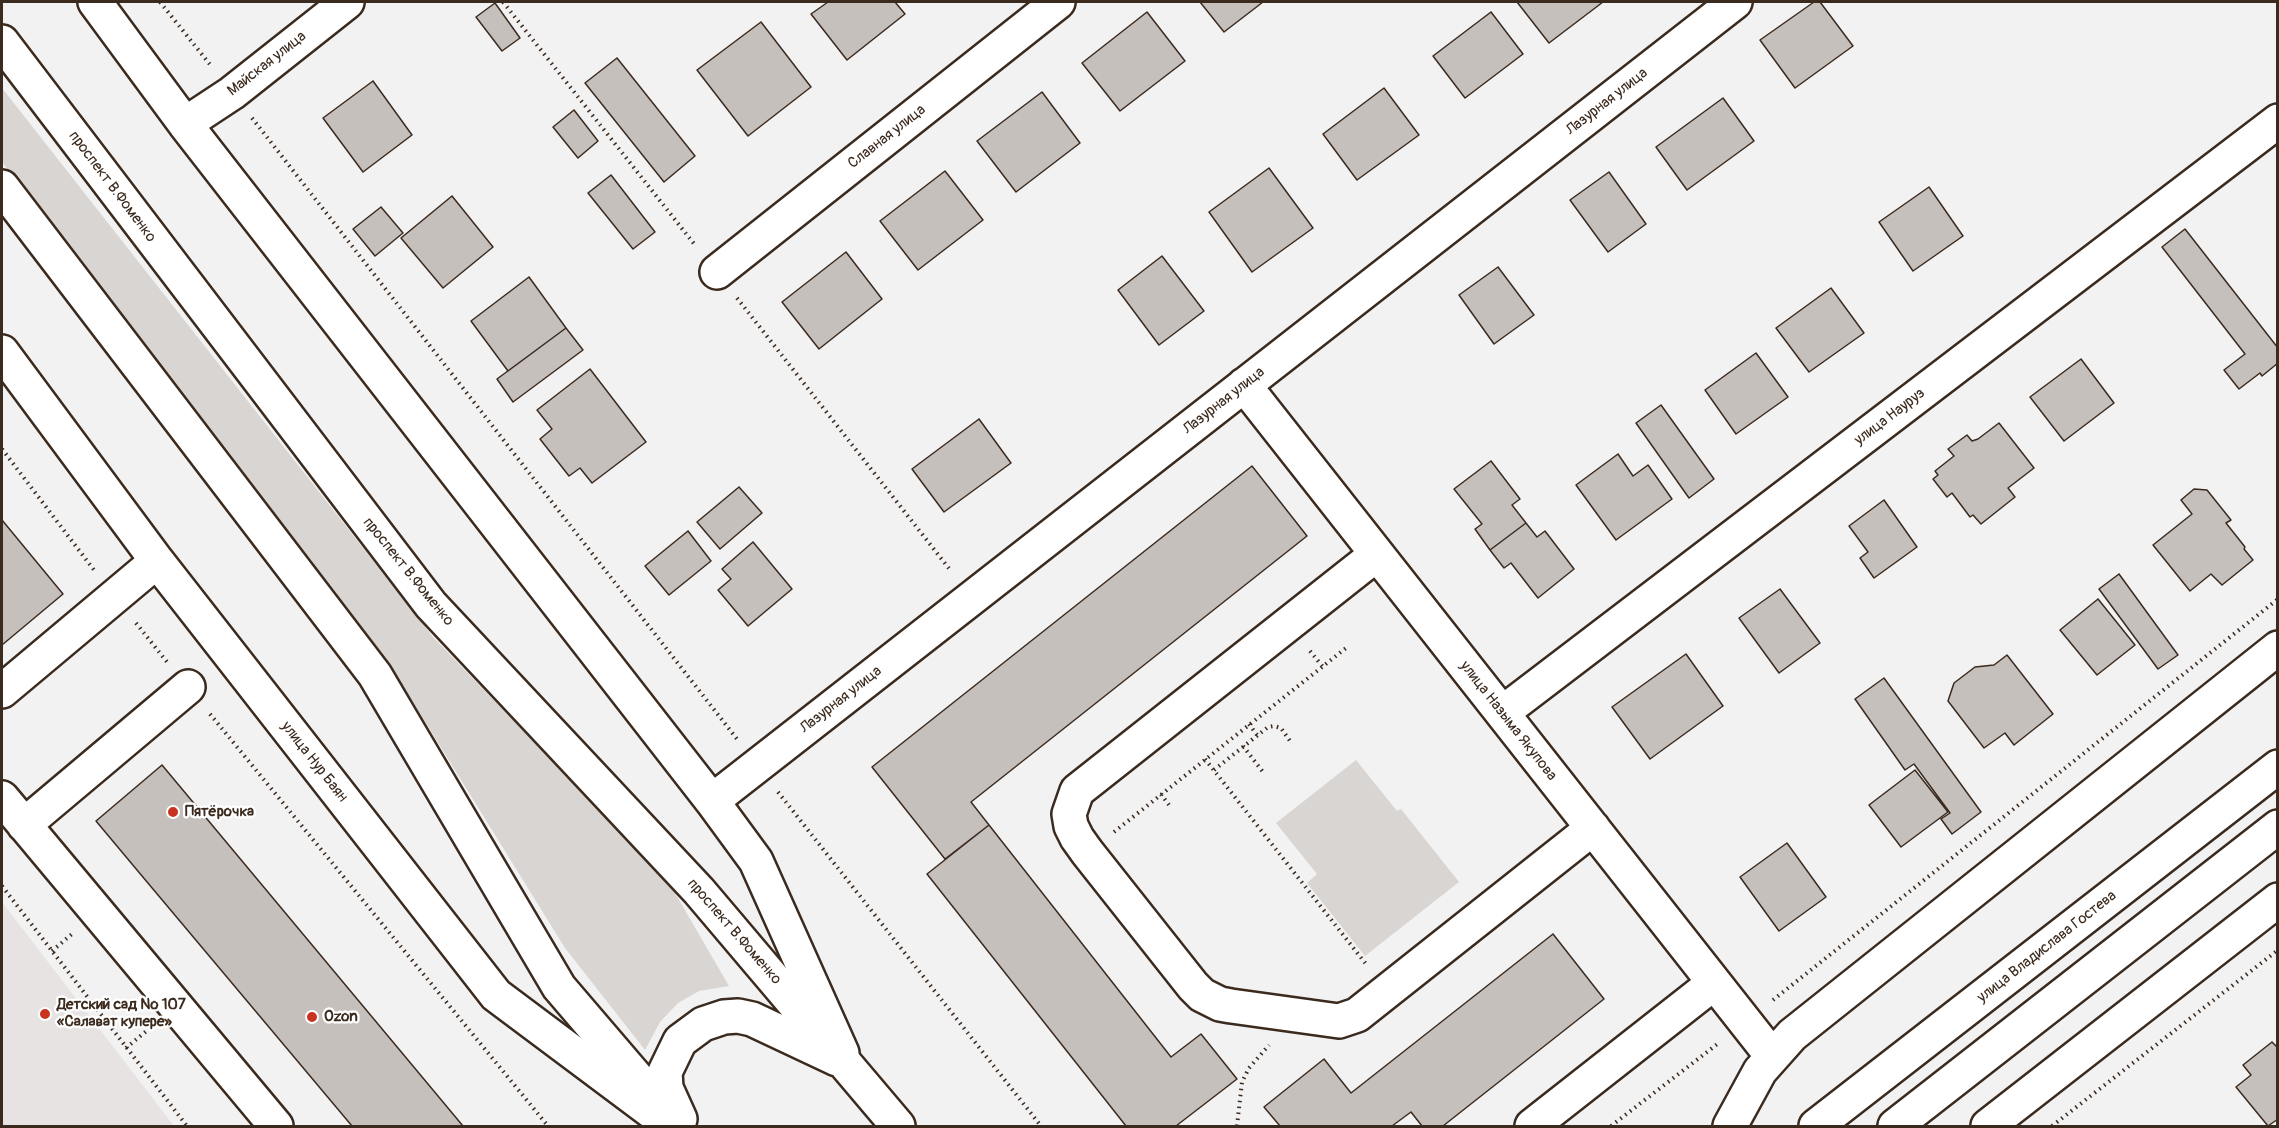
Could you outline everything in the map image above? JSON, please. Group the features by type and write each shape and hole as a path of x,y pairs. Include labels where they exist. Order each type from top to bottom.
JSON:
{"street":[{"path":"95,2 185,124 712,801 756,861 847,1063"},
{"name":"Майская улица","path":"185,124 232,93 347,2"},
{"name":"Славная улица","path":"717,272 1058,2"},
{"name":"Лазурная улица","path":"712,801 1736,2"},
{"name":"проспект В.Фоменко","path":"2,42 431,605 699,891 898,1126"},
{"name":"улица Науруз","path":"1502,713 2277,121"},
{"path":"2,187 375,675 559,987 678,1126"},
{"name":"улица Нур Баян","path":"2,352 157,561 496,995 671,1126"},
{"name":"улица Назыма Якупова","path":"1244,386 1772,1056"},
{"path":"1377,554 1077,791 1069,814 1071,826 1077,838 1193,986 1220,1004 1328,1020 1345,1020 1357,1015 1593,828"},
{"path":"2,691 157,561"},
{"path":"1730,1126 1760,1071 1792,1035 2277,648"},
{"path":"24,825 188,687"},
{"name":"улица Владислава Гостева","path":"1816,1126 2277,767"},
{"path":"2,798 276,1126"},
{"path":"1895,1126 2277,827"},
{"path":"1988,1126 2277,900"},
{"path":"1532,1126 1714,983"},
{"path":"683,1126 666,1088 665,1072 680,1041 703,1024 724,1017 738,1016 752,1020 847,1063"}],"path":[{"path":"160,2 1041,1126"},
{"path":"2,449 114,597 548,1126"},
{"path":"1611,1126 2277,599"},
{"path":"1088,852 1346,648"},
{"path":"1249,724 1257,735"},
{"path":"1214,770 1268,727 1281,728 1290,741"},
{"path":"1243,746 1263,772"},
{"path":"1205,759 1388,991"},
{"path":"1161,794 1169,805"},
{"path":"2,886 187,1126"},
{"path":"2052,1126 2277,950"},
{"path":"1237,1126 1239,1093 1245,1075 1295,1015"}],"shaded area":[{"path":"2,88 433,637 668,881 729,986 699,991 678,1003 660,1022 645,1050 565,948 393,670 2,162"},
{"path":"1356,760 1397,811 1401,809 1459,882 1365,956 1307,883 1317,874 1276,823"},
{"name":"Детский сад № 107 «Салават купере»","path":"2,902 174,1126 2,1126"}],"building":[{"path":"828,2 895,2 905,14 847,60 811,14"},
{"path":"1200,2 1263,2 1224,32"},
{"path":"1517,2 1603,2 1549,43"},
{"path":"1814,2 1820,2 1853,46 1795,88 1760,40"},
{"path":"495,3 520,38 502,51 476,17"},
{"path":"1147,12 1185,61 1120,111 1082,63"},
{"path":"1491,12 1523,54 1465,98 1433,56"},
{"path":"761,22 811,87 748,136 697,70"},
{"path":"617,58 695,156 664,182 585,83"},
{"path":"373,81 412,135 363,172 323,118"},
{"path":"1384,88 1419,135 1357,180 1323,134"},
{"path":"1042,92 1080,143 1016,192 977,141"},
{"path":"1723,98 1754,141 1687,190 1656,147"},
{"path":"574,110 598,141 578,158 553,127"},
{"path":"1269,168 1313,228 1252,272 1209,212"},
{"path":"945,171 983,220 918,270 880,221"},
{"path":"1609,172 1646,224 1608,252 1570,200"},
{"path":"611,175 655,232 633,249 588,193"},
{"path":"1929,187 1963,236 1913,271 1879,222"},
{"path":"452,196 493,247 443,288 401,238"},
{"path":"381,207 403,233 375,256 353,229"},
{"path":"2185,229 2278,348 2278,363 2262,376 2260,373 2239,389 2224,370 2245,354 2162,247"},
{"path":"846,252 882,299 819,349 782,302"},
{"path":"1162,256 1204,311 1159,345 1118,290"},
{"path":"1498,267 1534,315 1494,344 1459,295"},
{"path":"529,277 566,328 508,371 471,321"},
{"path":"1831,288 1864,333 1809,372 1776,328"},
{"path":"566,328 583,350 513,402 497,379"},
{"path":"1756,353 1788,397 1736,434 1705,390"},
{"path":"2081,359 2114,403 2064,441 2030,397"},
{"path":"590,369 646,442 592,483 580,468 569,476 540,439 552,429 537,410"},
{"path":"1661,405 1714,479 1689,498 1636,423"},
{"path":"979,419 1011,463 944,512 912,469"},
{"path":"1999,423 2034,468 2008,488 2015,497 1981,524 1973,515 1970,517 1952,493 1947,497 1933,479 1938,475 1935,471 1954,456 1948,449 1967,435 1972,441 1978,439"},
{"path":"1618,454 1633,476 1648,465 1672,499 1616,540 1576,485"},
{"path":"1491,461 1520,499 1512,505 1526,523 1490,550 1475,529 1482,524 1454,489"},
{"path":"1252,466 1307,536 971,802 989,825 945,859 872,767"},
{"path":"739,487 762,513 720,549 697,522"},
{"path":"2194,489 2207,490 2231,520 2226,523 2253,560 2222,585 2211,574 2190,591 2153,545 2192,514 2181,500"},
{"path":"1884,500 1917,547 1874,578 1860,558 1868,552 1849,526"},
{"path":"2,520 63,594 2,645"},
{"path":"1526,523 1537,537 1545,531 1574,569 1538,598 1511,563 1504,568 1490,550"},
{"path":"688,531 711,561 669,595 645,566"},
{"path":"753,542 792,589 748,626 718,590 731,579 722,569"},
{"path":"2119,574 2178,655 2158,669 2099,589"},
{"path":"1780,589 1820,643 1779,673 1739,618"},
{"path":"2098,599 2135,645 2097,675 2060,630"},
{"path":"1686,654 1723,706 1650,759 1612,707"},
{"path":"2007,655 2053,714 2014,745 2005,733 1984,748 1948,701 1954,683 1975,667 1994,665"},
{"path":"1884,678 1981,812 1952,834 1941,819 1950,813 1914,764 1905,770 1855,699"},
{"path":"162,765 463,1126 352,1126 96,821"},
{"path":"1915,770 1948,812 1901,847 1869,805"},
{"path":"989,825 1171,1057 1201,1034 1237,1079 1176,1126 1126,1126 927,874"},
{"path":"1787,843 1826,897 1779,931 1740,877"},
{"path":"1553,934 1604,999 1443,1126 1422,1126 1411,1112 1392,1126 1280,1126 1264,1107 1324,1059 1351,1093"},
{"path":"2272,1042 2278,1048 2278,1119 2268,1126 2236,1087 2251,1075 2243,1065"}],"place":[{"name":"Пятёрочка","path":"173,812"},
{"name":"Детский сад № 107 «Салават купере»","path":"45,1014"},
{"name":"Ozon","path":"312,1017"}]}
